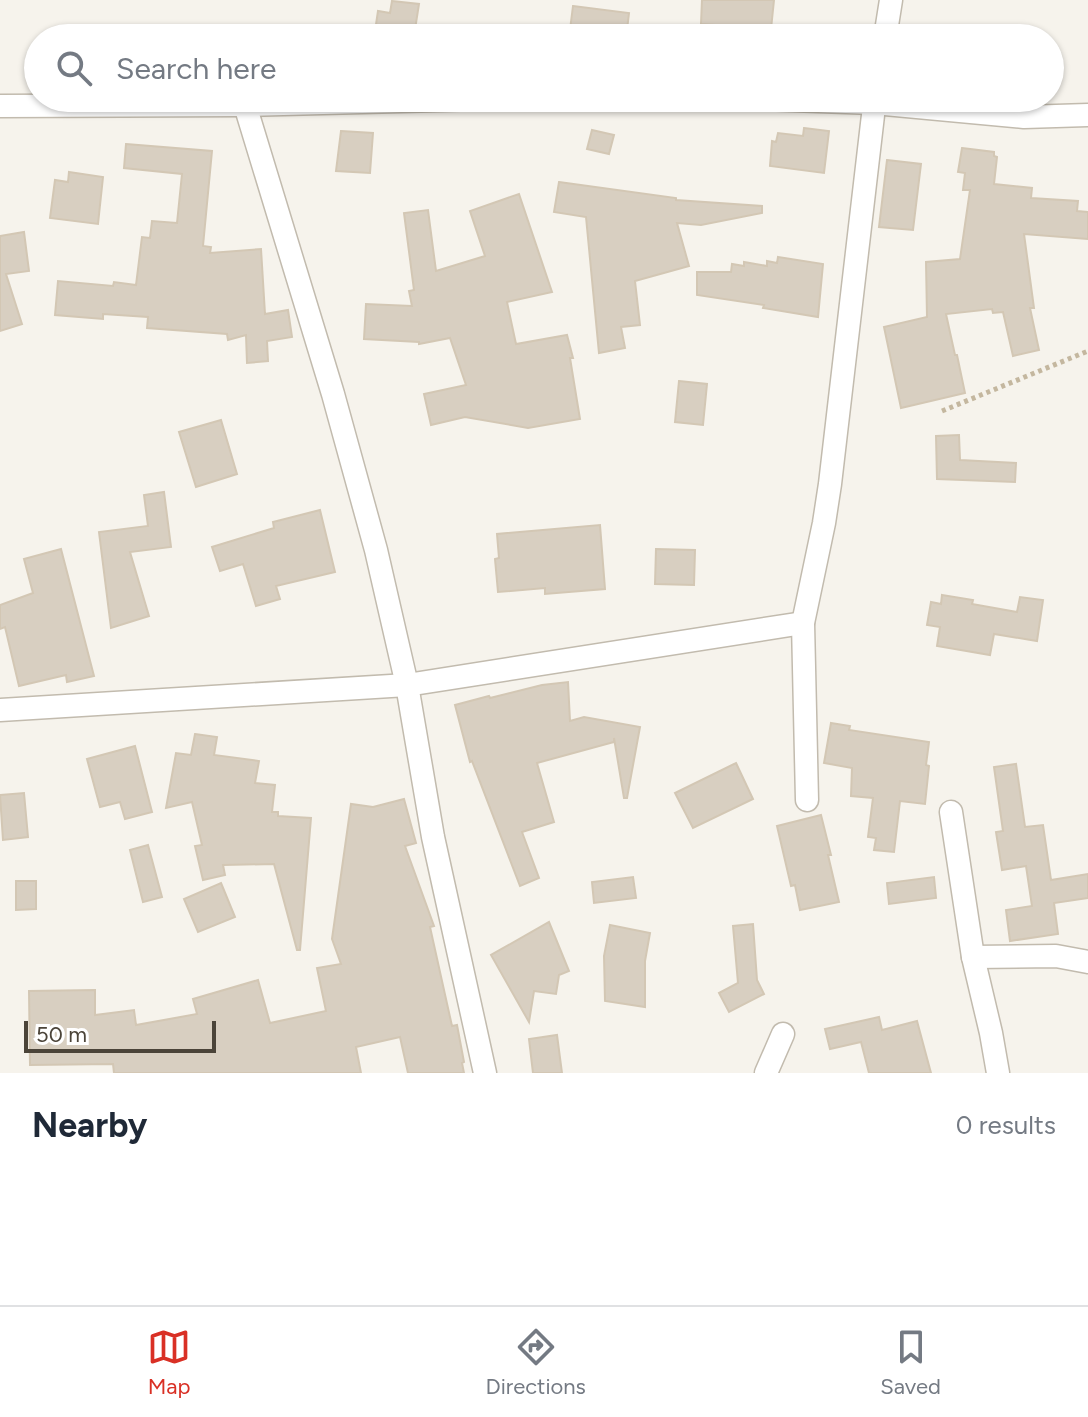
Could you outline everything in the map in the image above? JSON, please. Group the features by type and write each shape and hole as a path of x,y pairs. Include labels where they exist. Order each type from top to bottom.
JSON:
{"street":[{"path":"887,24 891,0"},
{"path":"0,106 24,106"},
{"path":"247,112 337,408 376,550 407,685 433,837 485,1073"},
{"path":"807,800 803,623 830,484 874,112"},
{"path":"980,112 1024,117 1088,115"},
{"path":"0,710 407,685 803,623"},
{"path":"951,812 973,957 998,1073"},
{"path":"973,957 1056,956 1088,962"},
{"path":"766,1073 783,1034"}],"path":[{"path":"942,411 1088,351"}],"building":[{"path":"702,0 774,0 772,24 701,24"},
{"path":"392,1 419,4 416,24 376,24 378,11 390,13"},
{"path":"573,6 629,13 628,24 571,24"},
{"path":"804,128 829,131 824,173 770,166 772,141 776,142 778,133 803,136"},
{"path":"592,130 614,135 609,154 587,149"},
{"path":"341,131 373,133 370,173 336,171"},
{"path":"126,144 212,151 203,246 211,247 210,253 261,249 265,314 288,310 292,337 267,341 268,361 247,363 246,335 228,340 227,334 147,328 148,317 103,314 103,319 55,315 58,281 136,285 142,237 150,238 152,221 177,223 182,174 124,168"},
{"path":"962,148 994,152 997,157 994,184 1032,188 1031,198 1078,201 1077,211 1088,212 1088,239 1024,234 1034,308 1030,308 1039,350 1013,356 1003,312 993,313 992,309 946,314 965,393 901,408 884,327 927,317 926,262 960,259 970,190 963,190 965,173 958,172"},
{"path":"887,160 921,164 913,230 879,227"},
{"path":"69,172 103,177 98,224 50,218 55,180 68,182"},
{"path":"559,182 676,200 762,206 762,213 701,225 677,223 689,266 635,281 640,325 621,327 625,348 599,353 586,217 554,212"},
{"path":"519,194 552,292 507,302 516,344 567,335 573,358 570,358 580,419 528,428 465,417 431,425 424,394 466,385 450,338 419,344 364,339 366,304 412,306 409,291 414,290 404,213 428,210 436,271 485,256 470,211"},
{"path":"24,232 29,271 6,274 22,324 0,331 0,236"},
{"path":"778,257 823,264 818,317 697,295 697,272 731,272 732,264 744,266 744,262 767,266 767,261 777,263"},
{"path":"679,381 707,384 703,425 675,422"},
{"path":"221,420 237,474 196,487 179,432"},
{"path":"959,435 960,460 1016,463 1015,482 937,479 936,436"},
{"path":"164,492 171,547 130,552 149,616 111,628 99,532 148,526 144,495"},
{"path":"320,510 335,572 276,586 280,599 256,606 243,564 220,571 212,547 274,528 273,522"},
{"path":"600,525 605,589 545,594 545,588 498,592 495,559 499,558 497,534"},
{"path":"61,549 94,676 67,682 66,675 19,686 5,627 0,629 0,605 33,593 24,559"},
{"path":"656,549 695,550 694,585 655,584"},
{"path":"942,595 1017,612 1020,597 1043,600 1037,641 994,634 990,655 937,646 940,627 927,625 931,602 941,604"},
{"path":"568,682 570,721 584,717 640,727 627,798 624,798 614,738 614,742 537,763 554,822 522,832 539,878 520,886 470,762 455,705"},
{"path":"831,723 850,726 849,730 929,742 925,804 900,801 894,852 874,850 876,838 868,837 873,798 851,796 852,768 824,763"},
{"path":"195,734 217,737 214,755 259,761 255,783 275,785 272,812 278,812 278,816 311,818 300,950 297,950 274,864 223,865 225,875 203,880 195,846 202,845 192,802 166,808 176,753 191,755"},
{"path":"135,746 152,812 125,819 120,802 100,807 87,759"},
{"path":"736,763 753,799 693,828 675,793"},
{"path":"1016,764 1025,827 1043,825 1051,880 1088,874 1088,898 1054,903 1058,934 1010,941 1006,910 1032,906 1026,866 1002,870 996,832 1003,831 994,767"},
{"path":"24,793 28,837 3,840 0,795"},
{"path":"404,799 416,843 405,846 434,926 430,927 452,1026 457,1025 464,1073 408,1073 400,1037 356,1047 361,1073 114,1073 113,1064 30,1065 29,991 95,990 95,1015 134,1010 136,1025 197,1014 193,999 258,980 270,1023 326,1011 317,968 341,964 332,939 351,804 373,807"},
{"path":"821,815 839,902 800,910 777,826"},
{"path":"148,845 162,897 143,902 130,850"},
{"path":"633,877 636,898 594,903 592,882"},
{"path":"934,877 936,898 889,904 887,883"},
{"path":"16,881 36,881 36,909 16,910"},
{"path":"221,883 235,917 198,932 184,899"},
{"path":"549,922 569,971 559,975 556,994 534,991 529,1022 491,955"},
{"path":"753,924 757,980 764,994 729,1012 719,993 738,983 733,926"},
{"path":"610,925 650,933 645,961 645,1007 605,1001 604,956"},
{"path":"879,1017 882,1030 917,1021 931,1073 869,1073 861,1042 830,1049 825,1029"},
{"path":"557,1035 562,1073 533,1073 529,1039"}]}
